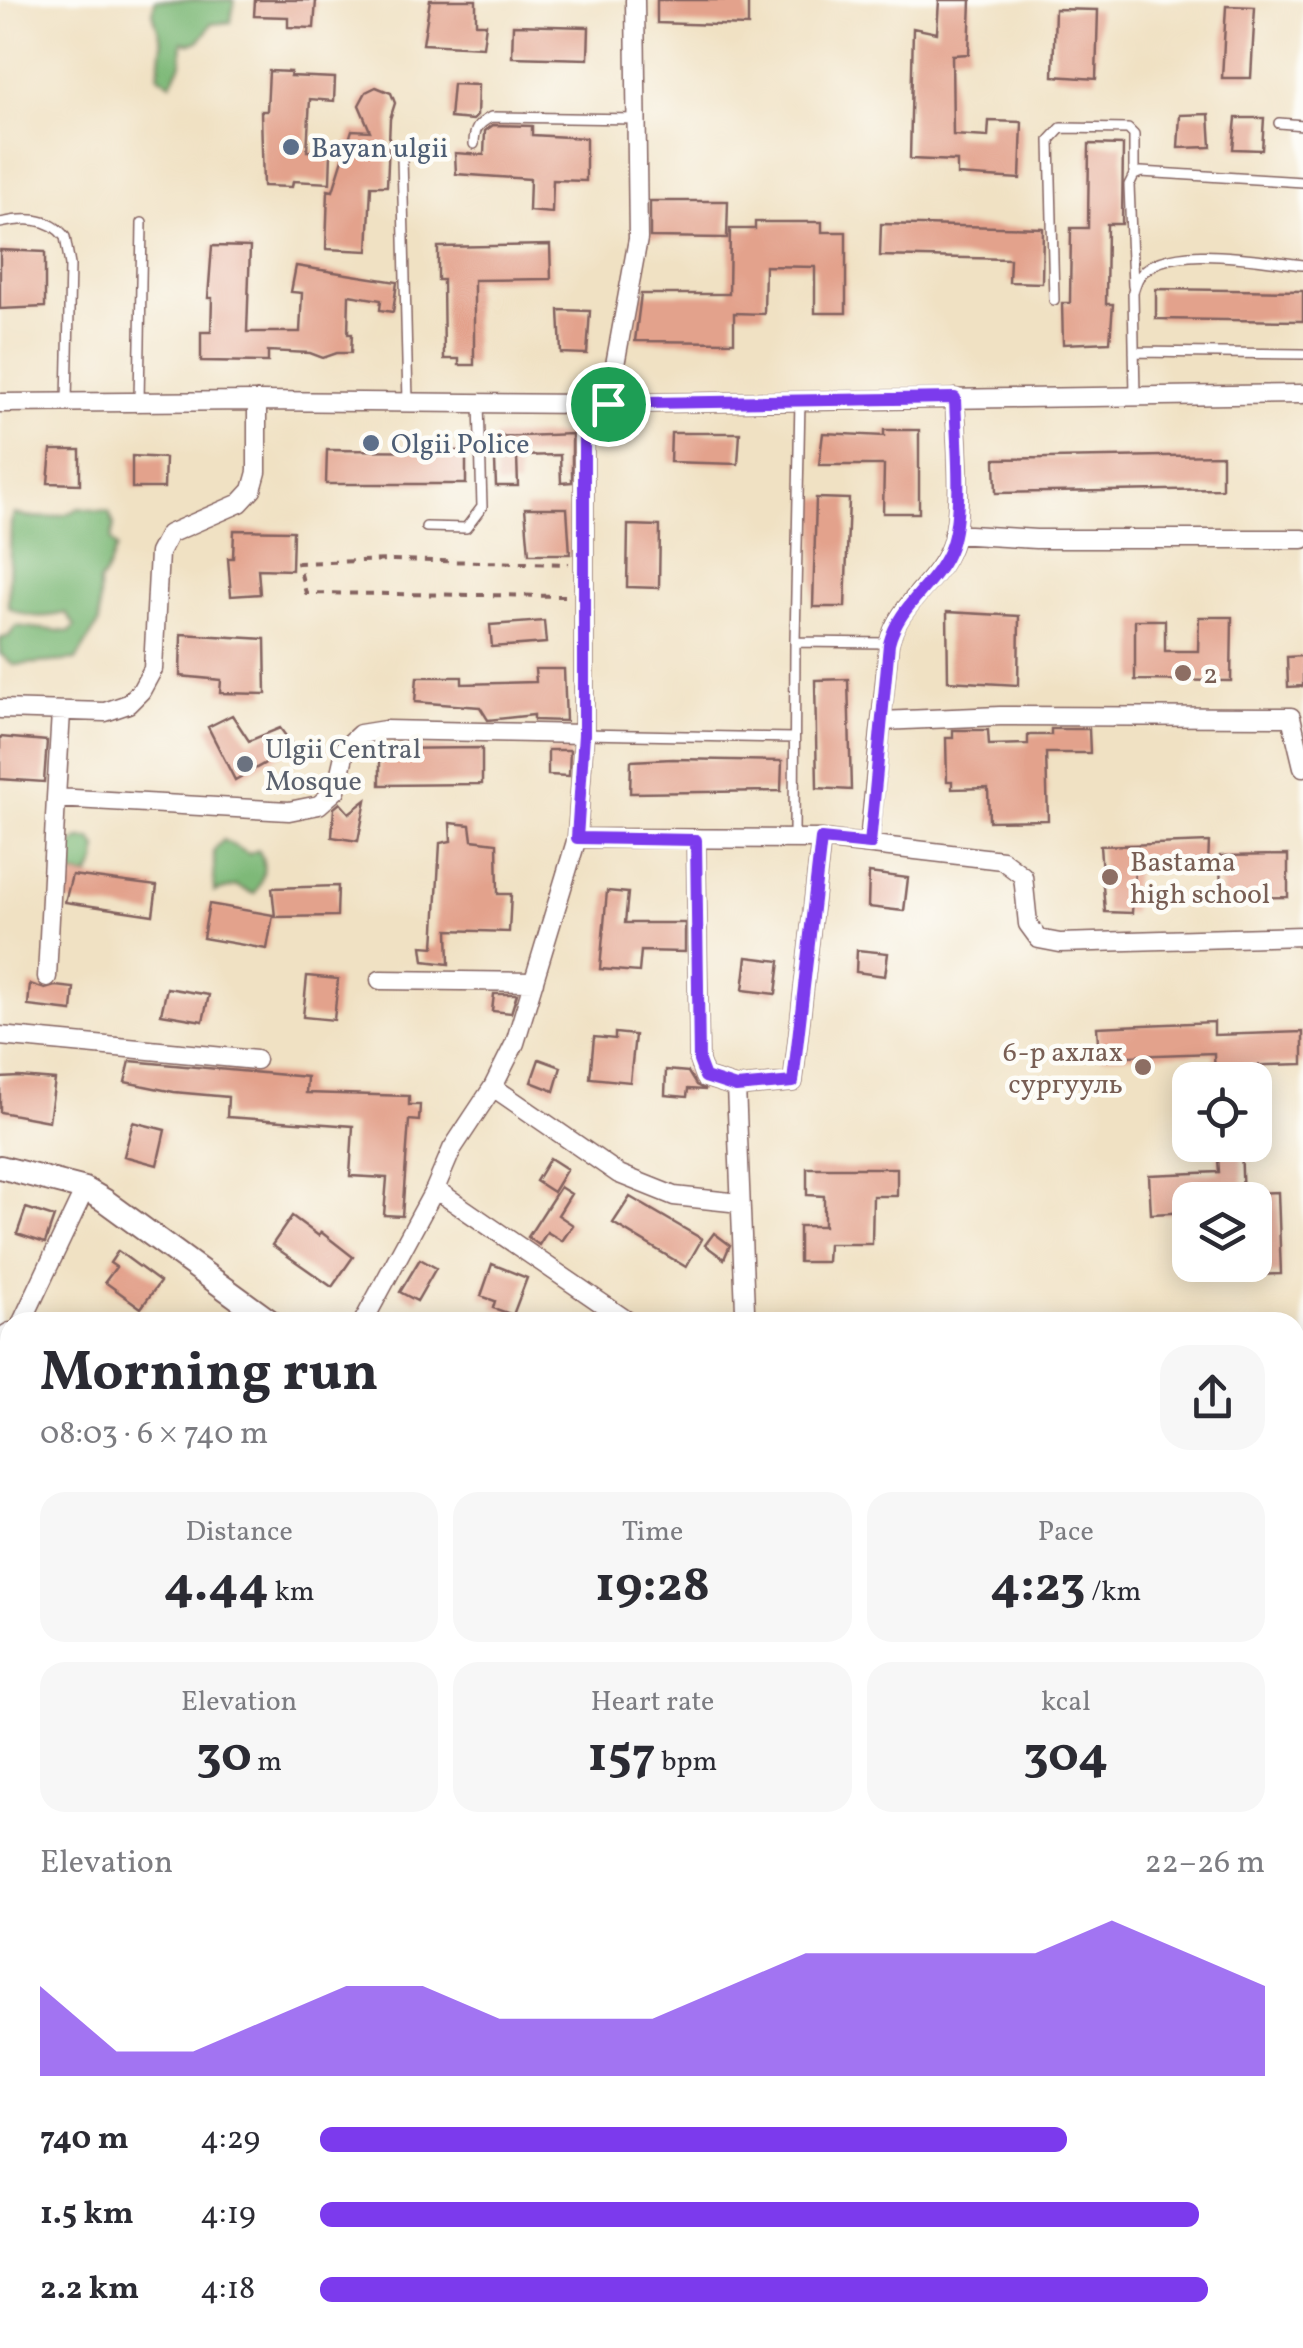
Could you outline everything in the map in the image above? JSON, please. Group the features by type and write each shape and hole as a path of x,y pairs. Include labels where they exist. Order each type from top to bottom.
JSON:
{"street":[{"path":"608,404 638,239 636,0"},
{"path":"0,403 608,404 1303,394"},
{"path":"870,844 894,624 951,546 957,517 955,398"},
{"path":"0,710 105,712 128,704 142,691 153,669 158,553 169,534 240,503 252,490 258,472 257,401"},
{"path":"368,1312 435,1189 452,1149 515,1043 577,838 584,734 584,404"},
{"path":"953,534 1036,539 1303,539"},
{"path":"47,977 61,712"},
{"path":"882,721 1000,716 1291,717 1303,766"},
{"path":"56,798 289,812 319,805 336,790 346,747 360,734 386,730 584,734"},
{"path":"577,838 821,839 1002,860 1023,876 1028,924 1039,938 1049,941 1303,936"},
{"path":"696,840 699,1061 705,1077 736,1087 793,1082 821,839"},
{"path":"380,980 534,982"},
{"path":"0,1036 256,1060"},
{"path":"492,1087 620,1174 674,1196 740,1203"},
{"path":"736,1087 744,1312"},
{"path":"0,1167 84,1189 104,1200 257,1312"},
{"path":"27,1312 84,1189"},
{"path":"435,1189 614,1312"}],"lane":[{"path":"474,144 478,124 490,118 636,119"},
{"path":"1279,124 1303,125"},
{"path":"1054,300 1050,140 1061,128 1128,129 1134,135 1134,175 1129,185 1135,396"},
{"path":"402,157 408,402"},
{"path":"1134,175 1140,172 1303,182"},
{"path":"0,223 47,223 64,237 70,266 67,402"},
{"path":"139,402 142,223"},
{"path":"1133,292 1139,276 1152,265 1178,256 1303,265"},
{"path":"1134,352 1303,354"},
{"path":"794,840 800,400"},
{"path":"426,527 466,528 482,506 479,403"},
{"path":"794,642 889,644"},
{"path":"584,734 794,738"}],"path":[{"path":"584,564 393,560 298,564 306,593 584,596"}],"green space":[{"path":"155,0 234,0 231,22 211,24 196,42 182,42 181,64 171,83 158,76 162,43 153,13"},
{"path":"79,508 109,512 114,525 111,540 117,548 99,582 99,623 76,660 14,665 0,654 0,639 9,636 16,626 70,632 75,626 66,613 36,616 8,607 14,514 47,517"},
{"path":"91,839 97,847 96,863 89,876 60,873 72,844"},
{"path":"223,840 249,854 258,850 261,855 263,872 254,894 236,886 214,892 214,850"}],"building":[{"path":"255,0 316,0 314,28 288,27 288,17 254,16"},
{"path":"430,0 476,0 476,24 486,24 483,47 423,44"},
{"path":"657,0 748,0 748,26 657,23"},
{"path":"939,0 971,0 969,54 952,55 953,135 988,137 989,121 1022,122 1020,179 957,175 957,161 910,159 913,28 937,33"},
{"path":"1226,6 1255,7 1251,78 1222,78"},
{"path":"1055,9 1098,10 1096,79 1053,76"},
{"path":"513,25 589,27 588,59 512,57"},
{"path":"269,71 335,78 334,101 310,99 307,151 331,152 330,183 293,181 292,187 263,186 261,111 267,111"},
{"path":"453,84 478,85 477,116 473,120 450,118"},
{"path":"376,87 391,93 395,103 390,119 387,186 371,186 368,251 326,249 328,190 333,191 352,130 370,131 359,105 366,92"},
{"path":"1209,114 1211,147 1178,148 1180,115"},
{"path":"1236,118 1264,118 1262,150 1233,149"},
{"path":"493,125 532,126 532,135 586,138 586,181 553,180 552,213 529,211 530,179 456,174 455,153 484,155 485,131"},
{"path":"1089,144 1123,145 1122,224 1107,224 1106,304 1113,304 1110,342 1063,344 1062,303 1070,303 1071,228 1088,228"},
{"path":"650,201 728,201 727,238 650,237"},
{"path":"755,222 822,222 822,232 846,232 846,313 815,313 815,267 765,266 764,314 734,313 734,342 635,341 641,294 729,294 730,229 755,229"},
{"path":"881,224 1043,228 1042,283 1009,282 1010,259 880,256"},
{"path":"550,245 551,279 474,280 474,365 444,359 443,280 438,280 438,247"},
{"path":"212,246 250,247 247,332 300,332 302,293 291,292 296,266 397,282 393,312 380,310 381,300 349,295 351,353 323,358 310,353 268,351 268,362 201,361 201,332 211,332 212,298 208,298"},
{"path":"0,250 45,252 45,307 0,309"},
{"path":"1156,289 1303,291 1303,321 1156,319"},
{"path":"559,310 590,311 587,354 561,353"},
{"path":"884,430 919,430 919,513 883,513 884,465 819,465 823,433 884,436"},
{"path":"671,433 740,433 738,464 670,462"},
{"path":"572,434 572,482 561,483 560,455 517,456 518,486 496,486 494,437"},
{"path":"51,450 80,450 80,484 48,483"},
{"path":"327,450 466,451 466,484 326,484"},
{"path":"1222,455 1222,489 996,493 995,459"},
{"path":"132,456 165,458 164,488 132,488"},
{"path":"816,498 849,499 845,607 813,607"},
{"path":"525,508 567,508 570,554 529,554"},
{"path":"628,525 660,526 659,588 627,587"},
{"path":"234,530 293,531 292,570 258,569 260,594 231,596 228,558 233,558"},
{"path":"947,612 1019,616 1018,685 948,681"},
{"path":"1199,617 1232,617 1231,681 1135,680 1135,620 1165,620 1165,651 1198,651"},
{"path":"544,621 546,643 492,647 490,625"},
{"path":"181,634 265,639 266,694 220,693 221,680 180,676"},
{"path":"1303,656 1303,686 1288,687 1287,657"},
{"path":"535,669 564,669 566,721 534,720 534,715 488,720 480,707 415,702 417,677 462,677 462,684 536,682"},
{"path":"848,679 851,790 817,788 815,680"},
{"name":"Ulgii Central Mosque","path":"232,715 249,741 280,728 294,747 235,780 208,727"},
{"path":"1051,729 1089,729 1090,753 1046,753 1048,820 989,821 988,788 952,789 952,781 947,781 946,738 953,738 953,730 988,730 989,745 1028,744 1028,735 1051,735"},
{"path":"0,737 47,741 44,782 0,779"},
{"path":"482,748 482,784 380,785 380,749"},
{"path":"548,750 570,750 569,776 548,775"},
{"path":"631,761 782,761 781,791 630,793"},
{"path":"366,800 358,841 332,837 334,808 340,803 349,813"},
{"path":"450,823 470,825 472,840 497,843 498,894 511,894 509,932 448,930 449,964 424,961 422,946 434,947 440,843 451,841"},
{"path":"1209,842 1208,865 1135,869 1132,913 1105,912 1100,846"},
{"path":"1288,855 1288,897 1221,898 1220,856"},
{"path":"869,873 908,878 904,911 868,907"},
{"path":"72,875 157,886 153,915 65,902"},
{"path":"338,886 337,916 275,917 272,888"},
{"path":"607,891 628,893 625,923 685,923 685,952 641,951 639,972 600,969"},
{"path":"209,904 273,915 267,949 203,938"},
{"path":"857,950 888,953 885,976 856,972"},
{"path":"747,957 780,961 776,994 743,990"},
{"path":"307,976 338,979 334,1020 303,1017"},
{"path":"30,984 45,989 74,988 72,1011 28,1006"},
{"path":"167,988 209,995 203,1021 161,1014"},
{"path":"494,994 517,994 511,1013 492,1011"},
{"path":"1214,1022 1214,1035 1303,1032 1303,1064 1214,1062 1214,1053 1099,1057 1097,1027"},
{"path":"615,1033 635,1035 630,1082 590,1078 594,1037 615,1039"},
{"path":"539,1059 561,1067 554,1091 531,1082"},
{"path":"130,1061 307,1077 306,1093 409,1096 409,1105 420,1105 419,1121 409,1120 402,1216 384,1215 387,1178 350,1176 353,1126 227,1117 228,1097 125,1082"},
{"path":"666,1070 688,1072 696,1085 706,1090 688,1089 687,1097 665,1095"},
{"path":"0,1078 55,1080 49,1121 0,1112"},
{"path":"133,1122 165,1130 157,1165 124,1156"},
{"path":"550,1158 567,1169 553,1192 536,1181"},
{"path":"1218,1162 1242,1162 1242,1182 1172,1182 1172,1213 1151,1214 1149,1175 1219,1172"},
{"path":"807,1168 897,1168 897,1196 873,1196 872,1244 828,1244 827,1262 799,1262 799,1226 824,1226 824,1196 807,1195"},
{"path":"560,1187 571,1194 558,1215 573,1225 562,1241 547,1232 539,1245 528,1237"},
{"path":"1272,1192 1278,1192 1281,1274 1272,1274"},
{"path":"630,1197 702,1239 686,1267 613,1223"},
{"path":"26,1208 54,1217 45,1243 17,1234"},
{"path":"292,1216 353,1257 332,1287 272,1245"},
{"path":"714,1233 730,1245 724,1259 705,1245"},
{"path":"118,1251 160,1282 141,1308 105,1282 116,1267 110,1263"},
{"path":"420,1259 436,1268 417,1301 400,1292"},
{"path":"492,1264 527,1278 514,1312 493,1308 495,1301 481,1296"}],"place":[{"name":"Bayan ulgii","path":"291,147"},
{"name":"Olgii Police","path":"371,443"},
{"name":"2","path":"1183,673"},
{"name":"Ulgii Central Mosque","path":"245,764"},
{"name":"Bastama high school","path":"1110,877"},
{"name":"6-р ахлах сургууль","path":"1143,1067"}],"route":[{"path":"955,398 957,517 951,546 894,624 870,844 821,839 793,1082 736,1087 705,1077 699,1061 696,840 577,838 584,734 584,404 608,404 955,398"}]}
